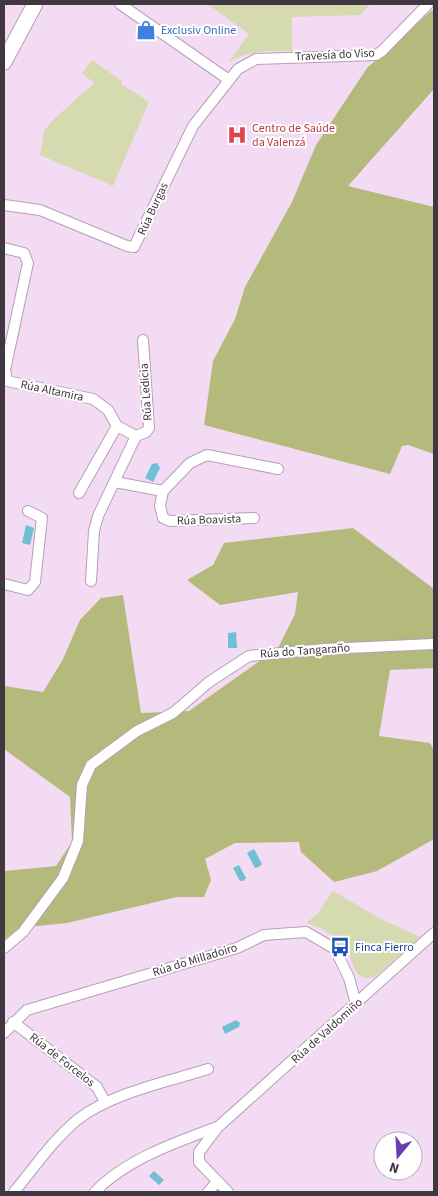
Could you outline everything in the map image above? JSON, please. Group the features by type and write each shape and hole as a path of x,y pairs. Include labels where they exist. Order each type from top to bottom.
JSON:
{"street":[{"path":"4,62 35,4"},
{"path":"120,4 229,80"},
{"name":"Travesía do Viso","path":"229,80 238,69 256,59 376,54 382,52 428,4"},
{"name":"Rúa Burgas","path":"4,205 40,210 134,247 193,126 229,80"},
{"name":"Rúa Altamira","path":"4,248 24,253 28,263 5,370 7,381 93,399 108,410 117,426 136,436"},
{"name":"Rúa Ledicia","path":"136,436 146,432 149,428 143,340"},
{"path":"78,493 117,426"},
{"path":"91,580 94,531 136,436"},
{"path":"115,482 163,491 190,463 207,455 278,469"},
{"name":"Rúa Boavista","path":"163,491 160,506 163,518 170,521 254,518"},
{"path":"4,584 28,590 34,582 42,518 28,511"},
{"name":"Rúa do Tangaraño","path":"4,948 24,932 63,878 78,841 82,785 92,765 137,731 173,713 209,682 249,656 325,649 434,644"},
{"name":"Rúa do Milladoiro","path":"4,1033 26,1010 237,948 264,935 306,932 335,949 349,978 356,1004"},
{"name":"Rúa de Valdomiño","path":"217,1182 199,1162 199,1152 218,1126 434,933"},
{"name":"Rúa de Forcelos","path":"13,1022 96,1087 105,1102"},
{"path":"14,1192 54,1144 77,1120 105,1102 208,1068"},
{"name":"Rúa de Valdomiño","path":"95,1192 107,1180 172,1143 218,1126"},
{"path":"208,1192 217,1182 228,1192"}],"green space":[{"path":"207,4 370,4 360,15 292,17 292,51 252,53 229,62 249,34"},
{"path":"432,10 434,13 434,89 348,186 434,207 434,454 408,445 402,446 390,474 204,425 213,361 235,319 245,287 292,202 316,145 367,68"},
{"path":"92,60 122,81 121,84 149,102 113,186 40,155 44,131 53,120 94,83 82,73"},
{"path":"353,528 434,589 434,668 390,670 379,736 430,743 434,750 434,839 377,871 334,882 301,852 299,842 235,843 205,859 211,880 204,897 177,897 67,923 19,928 4,940 4,871 56,866 72,842 70,797 4,749 4,686 43,692 62,661 80,620 101,598 123,595 141,713 189,711 278,648 295,614 298,592 220,605 187,580 213,565 224,543"},
{"path":"333,891 381,919 420,937 376,976 362,977 358,974 347,952 338,941 320,928 306,923 317,914"}],"water":[{"path":"157,463 160,468 153,482 145,478 152,464"},
{"path":"26,525 34,528 30,545 22,543"},
{"path":"236,632 237,648 228,648 228,633"},
{"path":"254,849 262,864 255,868 247,853"},
{"path":"239,865 246,878 243,881 240,881 233,868"},
{"path":"236,1020 240,1023 239,1027 225,1034 222,1027"},
{"path":"154,1171 164,1180 159,1185 149,1176"}],"place":[{"name":"Exclusiv Online","path":"146,30"},
{"name":"Centro de Saúde da Valenzá","path":"237,135"},
{"name":"Finca Fierro","path":"340,947"}]}
